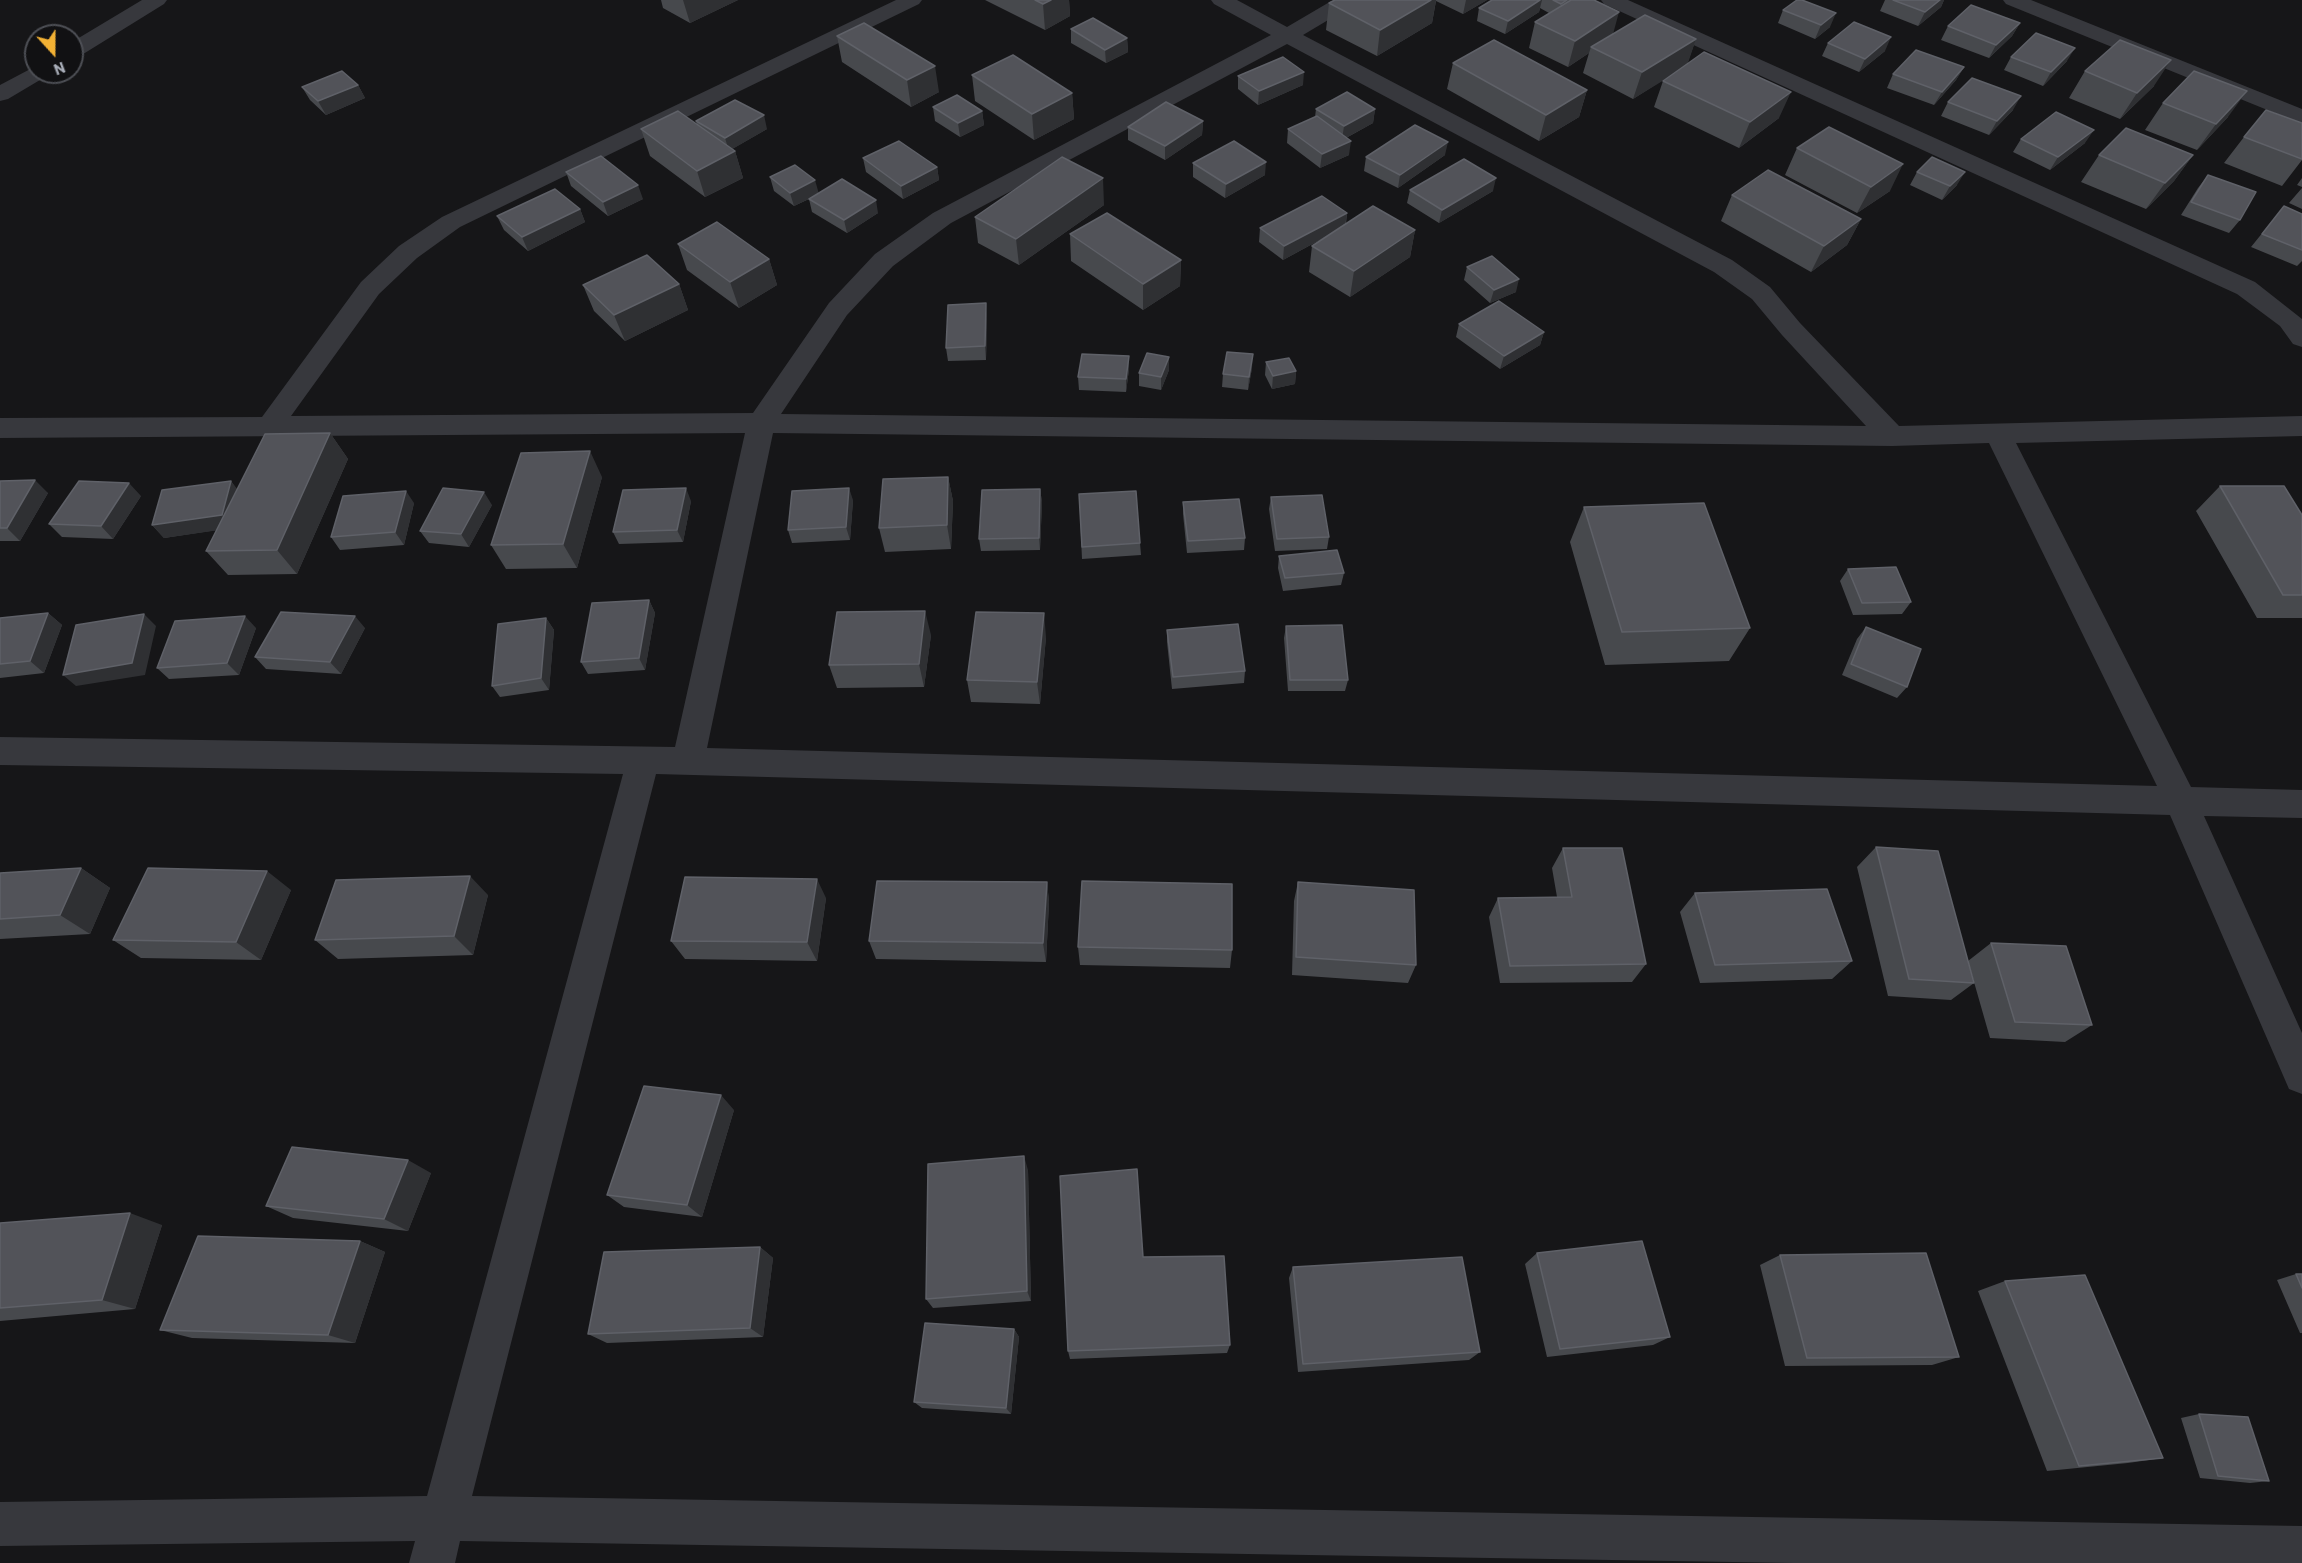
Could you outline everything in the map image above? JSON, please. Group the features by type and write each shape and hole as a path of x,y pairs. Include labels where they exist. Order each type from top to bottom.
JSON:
{"street":[{"path":"84,44 157,0"},
{"path":"270,426 370,288 408,252 451,222 912,0"},
{"path":"1221,0 1723,266 1761,293 1791,329 1892,436"},
{"path":"688,761 761,423 838,309 884,260 942,218 1288,35 1348,0"},
{"path":"1611,0 2246,288 2289,320 2302,338"},
{"path":"2013,0 2302,117"},
{"path":"0,94 24,80"},
{"path":"0,428 761,423 1892,436 2302,426"},
{"path":"1997,432 2182,803 2302,1076"},
{"path":"0,752 688,761 2182,803 2302,804"},
{"path":"432,1563 643,760"},
{"path":"0,1524 443,1518 2302,1549"}],"building":[{"path":"1035,0 1051,0 1043,4"},
{"path":"1335,0 1431,0 1380,30 1329,3"},
{"path":"1492,0 1540,0 1508,21 1479,8"},
{"path":"1553,0 1567,0 1561,4"},
{"path":"1571,0 1594,0 1619,12 1575,41 1535,22"},
{"path":"1797,0 1836,13 1821,25 1783,10"},
{"path":"1893,0 1940,0 1925,12"},
{"path":"1971,5 2020,23 1996,45 1948,26"},
{"path":"1645,15 1696,39 1642,72 1591,47"},
{"path":"1093,18 1127,38 1105,50 1071,29"},
{"path":"1854,22 1891,37 1865,59 1828,43"},
{"path":"864,23 935,66 907,80 837,36"},
{"path":"2036,33 2075,48 2051,72 2011,57"},
{"path":"1494,40 1587,90 1546,115 1453,63"},
{"path":"2120,40 2171,60 2137,93 2085,71"},
{"path":"1916,50 1964,67 1942,92 1893,74"},
{"path":"1704,52 1791,92 1750,122 1663,81"},
{"path":"1013,55 1072,93 1032,114 972,75"},
{"path":"1283,57 1304,72 1259,91 1238,76"},
{"path":"342,71 358,85 318,101 302,87"},
{"path":"2194,71 2247,91 2216,124 2163,103"},
{"path":"1972,78 2021,96 1997,121 1948,102"},
{"path":"1347,92 1375,109 1344,126 1316,109"},
{"path":"957,95 982,111 958,123 933,107"},
{"path":"735,100 764,115 725,138 696,121"},
{"path":"1166,102 1203,121 1165,146 1128,127"},
{"path":"2266,110 2302,123 2302,159 2244,137"},
{"path":"678,111 735,151 697,171 641,129"},
{"path":"2056,112 2094,130 2058,157 2021,139"},
{"path":"1317,116 1351,141 1322,154 1288,129"},
{"path":"1415,125 1448,142 1400,175 1366,157"},
{"path":"1829,127 1903,164 1871,187 1797,148"},
{"path":"2126,128 2193,155 2165,183 2099,155"},
{"path":"899,141 937,167 901,186 863,158"},
{"path":"1234,141 1266,162 1226,184 1193,163"},
{"path":"601,156 638,185 603,202 566,172"},
{"path":"1062,157 1103,178 1016,239 975,217"},
{"path":"1932,157 1965,172 1950,186 1917,172"},
{"path":"1464,159 1496,178 1442,210 1410,190"},
{"path":"795,165 815,180 790,193 770,177"},
{"path":"1768,170 1861,219 1824,246 1732,195"},
{"path":"2208,175 2256,192 2240,220 2191,202"},
{"path":"842,179 876,200 844,220 809,199"},
{"path":"555,189 580,209 522,237 497,216"},
{"path":"1322,196 1347,213 1284,246 1260,228"},
{"path":"1373,206 1415,230 1354,271 1312,246"},
{"path":"2284,206 2302,214 2302,250 2262,234"},
{"path":"1107,213 1181,260 1143,284 1070,234"},
{"path":"717,222 769,259 730,282 678,244"},
{"path":"647,255 679,284 614,315 583,285"},
{"path":"1492,256 1519,279 1494,290 1467,267"},
{"path":"1499,301 1544,332 1504,356 1459,324"},
{"path":"986,303 985,346 946,348 948,305"},
{"path":"1227,352 1253,354 1249,377 1223,374"},
{"path":"1147,353 1169,357 1161,377 1139,373"},
{"path":"1082,354 1129,356 1126,379 1078,377"},
{"path":"1289,358 1296,371 1273,376 1266,362"},
{"path":"330,433 277,550 206,551 265,434"},
{"path":"590,451 563,544 491,545 521,453"},
{"path":"948,477 947,525 879,528 883,479"},
{"path":"35,480 7,528 0,528 0,481"},
{"path":"79,481 129,483 101,526 49,524"},
{"path":"231,481 222,515 152,525 162,490"},
{"path":"2220,486 2284,486 2302,515 2302,595 2283,595"},
{"path":"443,488 484,492 461,534 420,531"},
{"path":"686,488 677,530 613,532 623,490"},
{"path":"849,488 846,527 788,530 792,491"},
{"path":"1040,489 1039,538 979,539 982,490"},
{"path":"406,491 395,532 331,537 343,496"},
{"path":"1136,491 1140,543 1082,547 1079,494"},
{"path":"1322,495 1329,537 1277,539 1271,497"},
{"path":"1239,499 1245,538 1188,541 1183,502"},
{"path":"1704,503 1750,628 1622,632 1584,507"},
{"path":"1337,550 1344,573 1285,578 1279,556"},
{"path":"1896,567 1911,602 1862,603 1848,569"},
{"path":"649,600 639,658 581,662 592,603"},
{"path":"925,611 919,664 829,665 837,612"},
{"path":"281,612 355,616 330,662 255,657"},
{"path":"976,612 1044,613 1037,682 967,680"},
{"path":"48,613 30,661 0,664 0,618"},
{"path":"144,614 132,663 63,675 76,625"},
{"path":"245,616 227,663 157,668 175,621"},
{"path":"546,618 541,678 492,686 498,624"},
{"path":"1238,624 1245,671 1173,677 1167,630"},
{"path":"1342,625 1348,680 1290,680 1286,626"},
{"path":"1866,627 1921,649 1907,687 1851,664"},
{"path":"1876,847 1938,851 1974,983 1909,979"},
{"path":"1563,848 1622,848 1646,964 1510,966 1498,898 1572,897"},
{"path":"81,868 60,915 0,919 0,873"},
{"path":"148,868 267,871 236,942 113,940"},
{"path":"470,876 454,936 315,940 336,880"},
{"path":"685,877 817,879 807,942 671,941"},
{"path":"877,881 1047,882 1043,943 869,941"},
{"path":"1082,881 1232,884 1232,950 1078,947"},
{"path":"1298,882 1414,890 1416,965 1296,957"},
{"path":"1827,889 1852,961 1715,965 1695,893"},
{"path":"1991,943 2066,946 2092,1025 2015,1022"},
{"path":"644,1086 721,1095 687,1205 607,1195"},
{"path":"292,1147 408,1160 384,1219 266,1206"},
{"path":"1024,1156 1027,1291 926,1299 928,1164"},
{"path":"1137,1169 1143,1257 1224,1256 1230,1345 1068,1351 1060,1176"},
{"path":"130,1213 102,1300 0,1308 0,1223"},
{"path":"198,1236 360,1241 328,1335 160,1330"},
{"path":"1642,1241 1670,1337 1560,1349 1537,1253"},
{"path":"760,1247 750,1328 588,1334 604,1252"},
{"path":"1926,1253 1959,1357 1807,1358 1780,1255"},
{"path":"1462,1257 1480,1352 1303,1364 1293,1267"},
{"path":"2296,1274 2302,1274 2302,1288"},
{"path":"2085,1275 2163,1458 2079,1466 2005,1281"},
{"path":"925,1323 1014,1329 1006,1408 914,1402"},
{"path":"2199,1414 2248,1417 2269,1481 2218,1476"}]}
